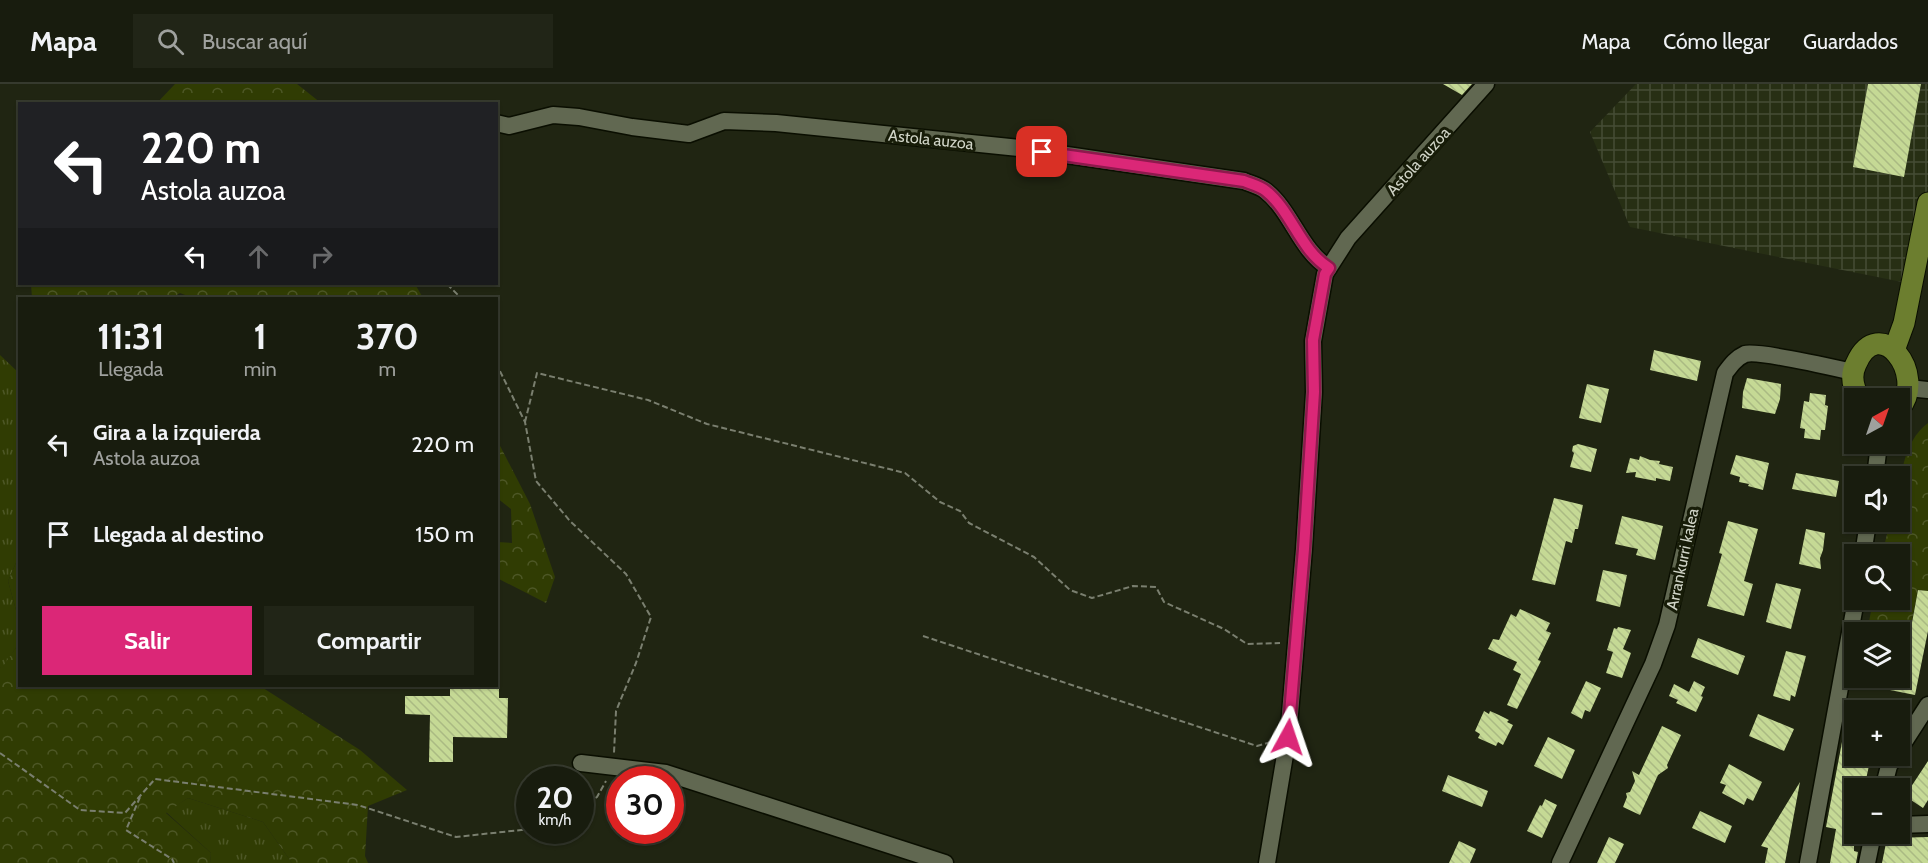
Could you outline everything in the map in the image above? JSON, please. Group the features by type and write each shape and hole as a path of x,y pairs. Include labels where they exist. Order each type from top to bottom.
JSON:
{"main road":[{"path":"1896,345 1904,323 1928,203"},
{"path":"1855,388 1853,372 1864,352 1873,346 1896,345 1914,357 1919,367 1923,389 1910,402"}],"street":[{"name":"Astola auzoa","path":"1267,863 1288,737 1313,403 1313,340 1325,274 1348,238 1486,84"},
{"name":"Astola auzoa","path":"498,123 509,126 553,115 689,134 724,122 776,123 1019,148 1244,181 1264,189 1270,195 1281,207 1299,237 1321,263 1329,268"},
{"name":"Arrankurri kalea","path":"1560,863 1653,664 1667,625 1725,373 1734,361 1747,353 1853,372"},
{"path":"1808,863 1854,610"},
{"path":"1910,733 1928,705"},
{"path":"581,764 606,766"},
{"path":"684,779 945,863"},
{"path":"1910,825 1928,824"},
{"path":"1867,863 1871,844"}],"path":[{"path":"448,285 460,297"},
{"path":"498,367 525,422 536,481 570,521 626,574 651,617 636,663 616,711 614,766"},
{"path":"525,422 537,373 648,399 707,424 905,473 940,502 960,511 969,523 1034,556 1070,590 1092,598 1133,586 1156,587 1164,602 1224,629 1247,644 1281,643 1296,637"},
{"path":"923,636 1257,746 1288,737"},
{"path":"0,753 80,810 125,813 155,779 358,805 456,837 516,831"},
{"path":"594,799 606,781"},
{"path":"141,794 126,830 172,859 174,863"}],"shaded area":[{"path":"1636,84 1928,84 1928,201 1912,284 1630,227 1590,132"}],"green space":[{"path":"175,84 297,84 320,102 158,102"},
{"path":"31,285 416,285 422,297 190,297 180,293 174,297 32,297"},
{"path":"0,355 18,372 18,558 8,581 18,617 18,645 2,669 0,667"},
{"path":"1928,423 1928,591 1918,590 1910,630 1910,622 1869,622 1871,610 1910,610 1910,544 1885,544 1888,532 1910,532 1910,466 1903,466 1906,454 1910,454 1911,443"},
{"path":"498,442 530,504 555,577 546,603 498,579 498,542 512,543 511,509 498,499"},
{"path":"18,558 18,617 8,581"},
{"path":"18,644 18,687 262,687 360,750 407,790 368,806 365,856 368,863 292,863 263,822 188,798 166,813 211,853 210,863 0,863 0,667 2,668"},
{"path":"188,798 263,822 292,863 210,863 211,853 166,812"}],"building":[{"path":"1443,84 1472,84 1462,95"},
{"path":"1868,84 1921,84 1904,177 1853,167"},
{"path":"1654,350 1701,361 1697,381 1650,370"},
{"path":"1747,378 1781,384 1780,399 1775,414 1742,408"},
{"path":"1587,384 1609,389 1601,423 1579,418"},
{"path":"1810,393 1826,395 1825,405 1828,406 1825,430 1821,430 1820,440 1804,438 1805,429 1800,428 1804,401 1809,402"},
{"path":"1578,444 1597,449 1591,472 1570,467 1574,453 1573,446"},
{"path":"1736,455 1769,463 1763,490 1739,482 1740,477 1730,474"},
{"path":"1640,456 1673,467 1670,481 1635,477 1636,472 1626,473 1630,458 1639,460"},
{"path":"1796,473 1839,481 1836,497 1792,489"},
{"path":"1554,498 1583,505 1578,529 1575,529 1572,543 1566,541 1555,585 1532,580"},
{"path":"1622,516 1663,526 1655,560 1636,555 1638,549 1615,544"},
{"path":"1728,521 1758,529 1744,581 1753,584 1744,616 1707,606 1722,554 1719,553"},
{"path":"1806,529 1825,533 1820,558 1821,569 1799,564"},
{"path":"1603,570 1627,575 1620,607 1596,601"},
{"path":"1776,583 1801,589 1791,629 1766,622"},
{"path":"1918,590 1928,591 1928,631 1915,695 1880,688 1910,688 1910,634"},
{"path":"1520,609 1550,623 1546,631 1551,633 1538,660 1541,661 1517,709 1507,705 1521,674 1513,670 1517,662 1488,649 1493,639 1499,640 1511,614 1516,617"},
{"path":"1614,628 1631,630 1623,649 1631,653 1622,678 1606,673 1613,652 1607,650"},
{"path":"1698,638 1745,656 1738,675 1691,657"},
{"path":"1786,651 1806,656 1795,697 1791,695 1790,701 1773,696"},
{"path":"1586,681 1601,688 1590,712 1585,710 1582,719 1571,713"},
{"path":"1694,681 1705,687 1696,712 1676,703 1678,700 1669,696 1674,684 1689,692"},
{"path":"499,686 499,698 508,698 507,738 453,737 453,762 429,762 430,715 405,714 405,696 450,696 450,687"},
{"path":"1484,711 1499,715 1513,725 1503,745 1498,742 1496,746 1478,738 1480,734 1475,731"},
{"path":"1758,714 1794,729 1784,751 1749,736"},
{"path":"1662,726 1681,735 1667,765 1668,768 1658,775 1640,815 1623,807 1627,797 1626,793 1630,792 1635,781 1632,771 1639,775"},
{"path":"1844,731 1844,766 1869,766 1866,778 1844,778 1844,844 1854,844 1854,851 1858,852 1856,863 1830,863 1836,829 1826,827"},
{"path":"1548,737 1575,750 1562,779 1534,766"},
{"path":"1928,761 1928,800 1923,808 1910,799 1910,788"},
{"path":"1729,764 1762,782 1753,801 1747,798 1744,805 1722,793 1726,785 1720,783"},
{"path":"1448,775 1488,791 1482,807 1442,791"},
{"path":"1800,782 1785,863 1765,863 1768,848 1761,846"},
{"path":"1545,799 1557,805 1542,838 1527,831"},
{"path":"1700,811 1732,826 1725,843 1692,828"},
{"path":"1609,837 1624,844 1615,863 1597,863"},
{"path":"1928,837 1928,863 1882,863 1886,844 1910,844 1910,838"},
{"path":"1459,841 1476,849 1470,863 1449,863"}],"route":[{"path":"1042,152 1244,181 1264,189 1281,207 1299,237 1321,263 1329,268 1325,274 1313,340 1314,392 1304,549 1288,737"}]}
